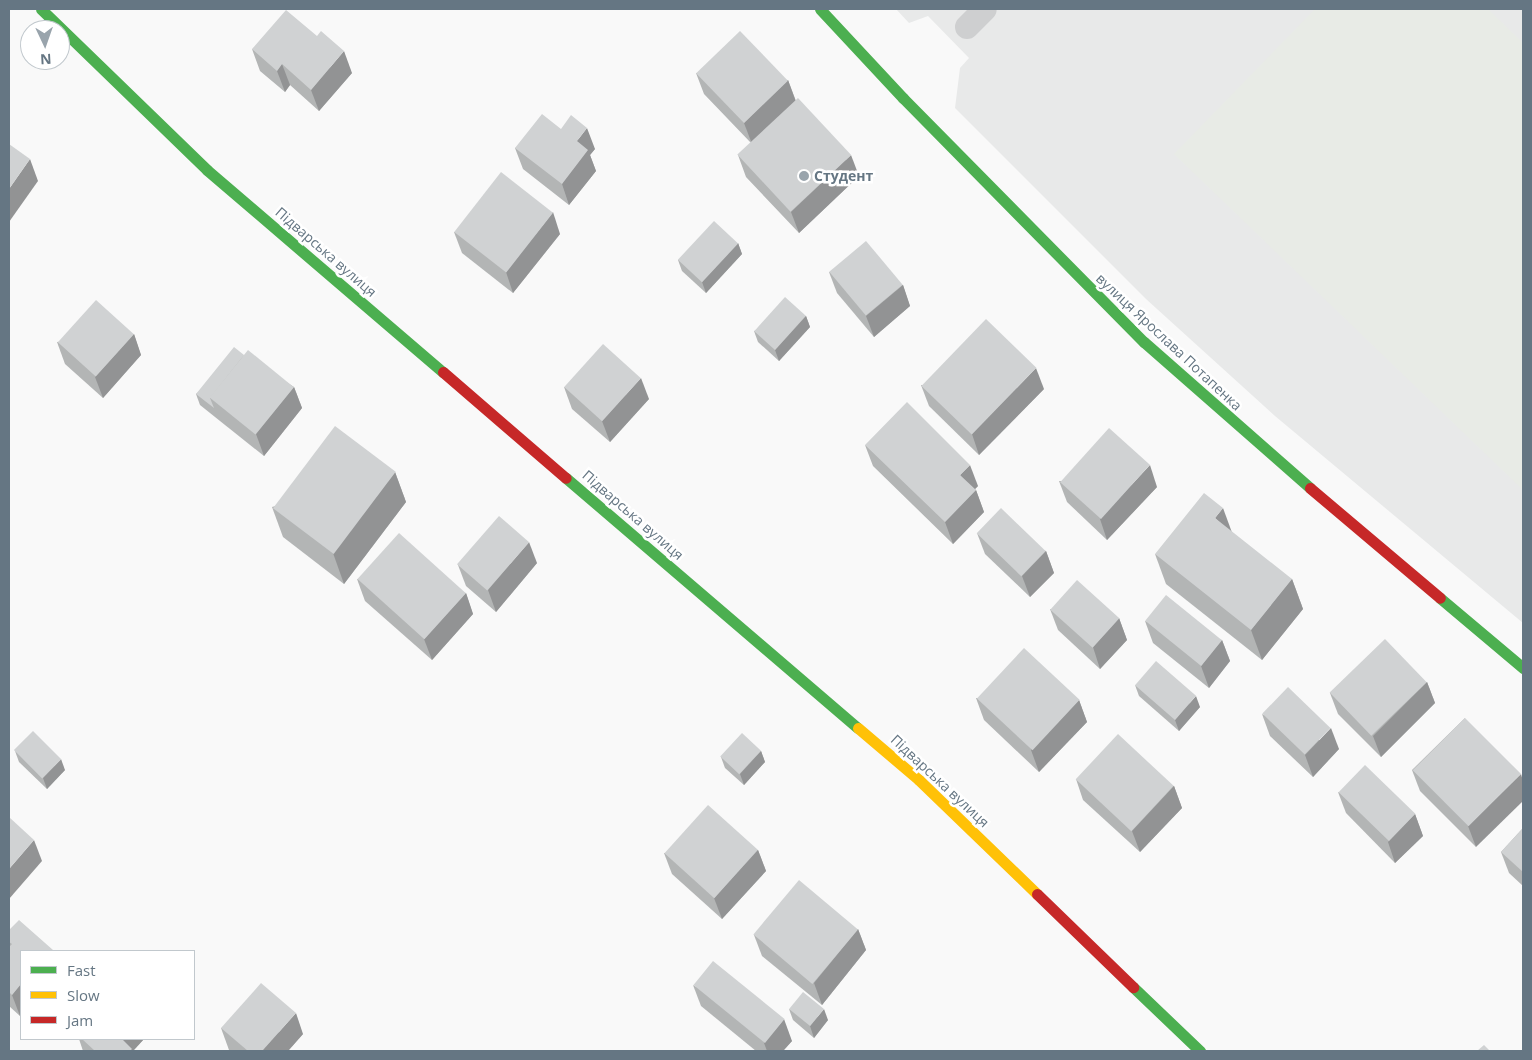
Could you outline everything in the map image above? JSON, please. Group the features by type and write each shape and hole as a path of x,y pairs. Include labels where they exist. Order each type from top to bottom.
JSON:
{"street":[{"name":"Підварська вулиця","path":"40,9 207,170 919,780 1200,1051"},
{"name":"вулиця Ярослава Потапенка","path":"820,9 910,105 1144,342 1317,495 1523,668"}],"lane":[{"path":"967,27 984,9"}],"shaded area":[{"path":"896,9 1523,9 1523,623 1275,416 1146,299 955,108 960,68 969,58 928,16 909,23"},
{"path":"1315,9 1488,9 1523,43 1523,490 1174,154"}],"building":[{"path":"286,10 317,36 321,31 344,51 311,90 282,64 277,71 252,49"},
{"path":"740,31 788,81 744,123 696,73"},
{"path":"798,98 851,155 790,212 737,155"},
{"path":"542,114 561,129 571,115 587,128 577,141 588,150 562,184 515,148"},
{"path":"9,144 30,159 9,189"},
{"path":"501,172 553,213 506,273 454,232"},
{"path":"714,221 738,244 702,282 678,260"},
{"path":"866,241 903,285 866,316 829,272"},
{"path":"785,297 806,316 775,350 754,331"},
{"path":"96,300 134,334 96,376 58,342"},
{"path":"986,319 1036,368 972,435 921,386"},
{"path":"603,344 641,378 602,421 564,387"},
{"path":"234,347 244,355 210,398 214,408 196,394"},
{"path":"248,350 294,387 255,435 210,397"},
{"path":"907,402 970,465 960,475 976,490 945,522 865,445"},
{"path":"335,426 396,472 334,554 273,508"},
{"path":"1109,428 1150,465 1101,519 1060,482"},
{"path":"1204,493 1223,508 1215,518 1292,579 1251,630 1155,554"},
{"path":"1001,508 1046,551 1021,576 977,533"},
{"path":"499,516 529,542 487,591 457,564"},
{"path":"399,533 466,593 424,639 358,579"},
{"path":"1077,580 1119,618 1093,648 1050,610"},
{"path":"1166,595 1222,640 1201,666 1145,621"},
{"path":"1385,639 1427,682 1371,736 1330,692"},
{"path":"1024,648 1080,700 1033,750 977,698"},
{"path":"1156,661 1196,696 1175,720 1135,685"},
{"path":"1288,687 1330,728 1305,755 1262,714"},
{"path":"1465,718 1521,774 1469,826 1413,770"},
{"path":"33,731 61,759 42,778 14,750"},
{"path":"742,733 761,751 739,774 720,756"},
{"path":"1118,734 1174,786 1131,831 1076,779"},
{"path":"1365,765 1415,814 1389,841 1339,792"},
{"path":"708,805 758,850 714,898 665,853"},
{"path":"9,817 34,840 9,869"},
{"path":"1523,828 1523,872 1501,852"},
{"path":"799,880 858,929 812,984 753,934"},
{"path":"19,920 53,950 20,950 20,985 12,995 9,992 9,947 12,944 9,942 9,930"},
{"path":"713,961 784,1019 765,1043 693,985"},
{"path":"261,983 296,1013 262,1051 248,1051 221,1028"},
{"path":"803,992 824,1009 810,1026 789,1009"},
{"path":"83,1040 123,1040 132,1049 130,1051 95,1051"},
{"path":"1484,1045 1490,1051 1477,1051"}],"traffic: fast":[{"path":"41,9 207,170 443,372"},
{"path":"820,9 903,98 1144,342 1310,488"},
{"path":"566,478 858,728"},
{"path":"1440,598 1523,668"},
{"path":"1133,987 1200,1051"}],"traffic: slow":[{"path":"858,728 919,780 1037,894"}],"traffic: jam":[{"path":"443,372 566,478"},
{"path":"1310,488 1440,598"},
{"path":"1037,894 1133,987"}],"place":[{"name":"Студент","path":"804,176"}]}
